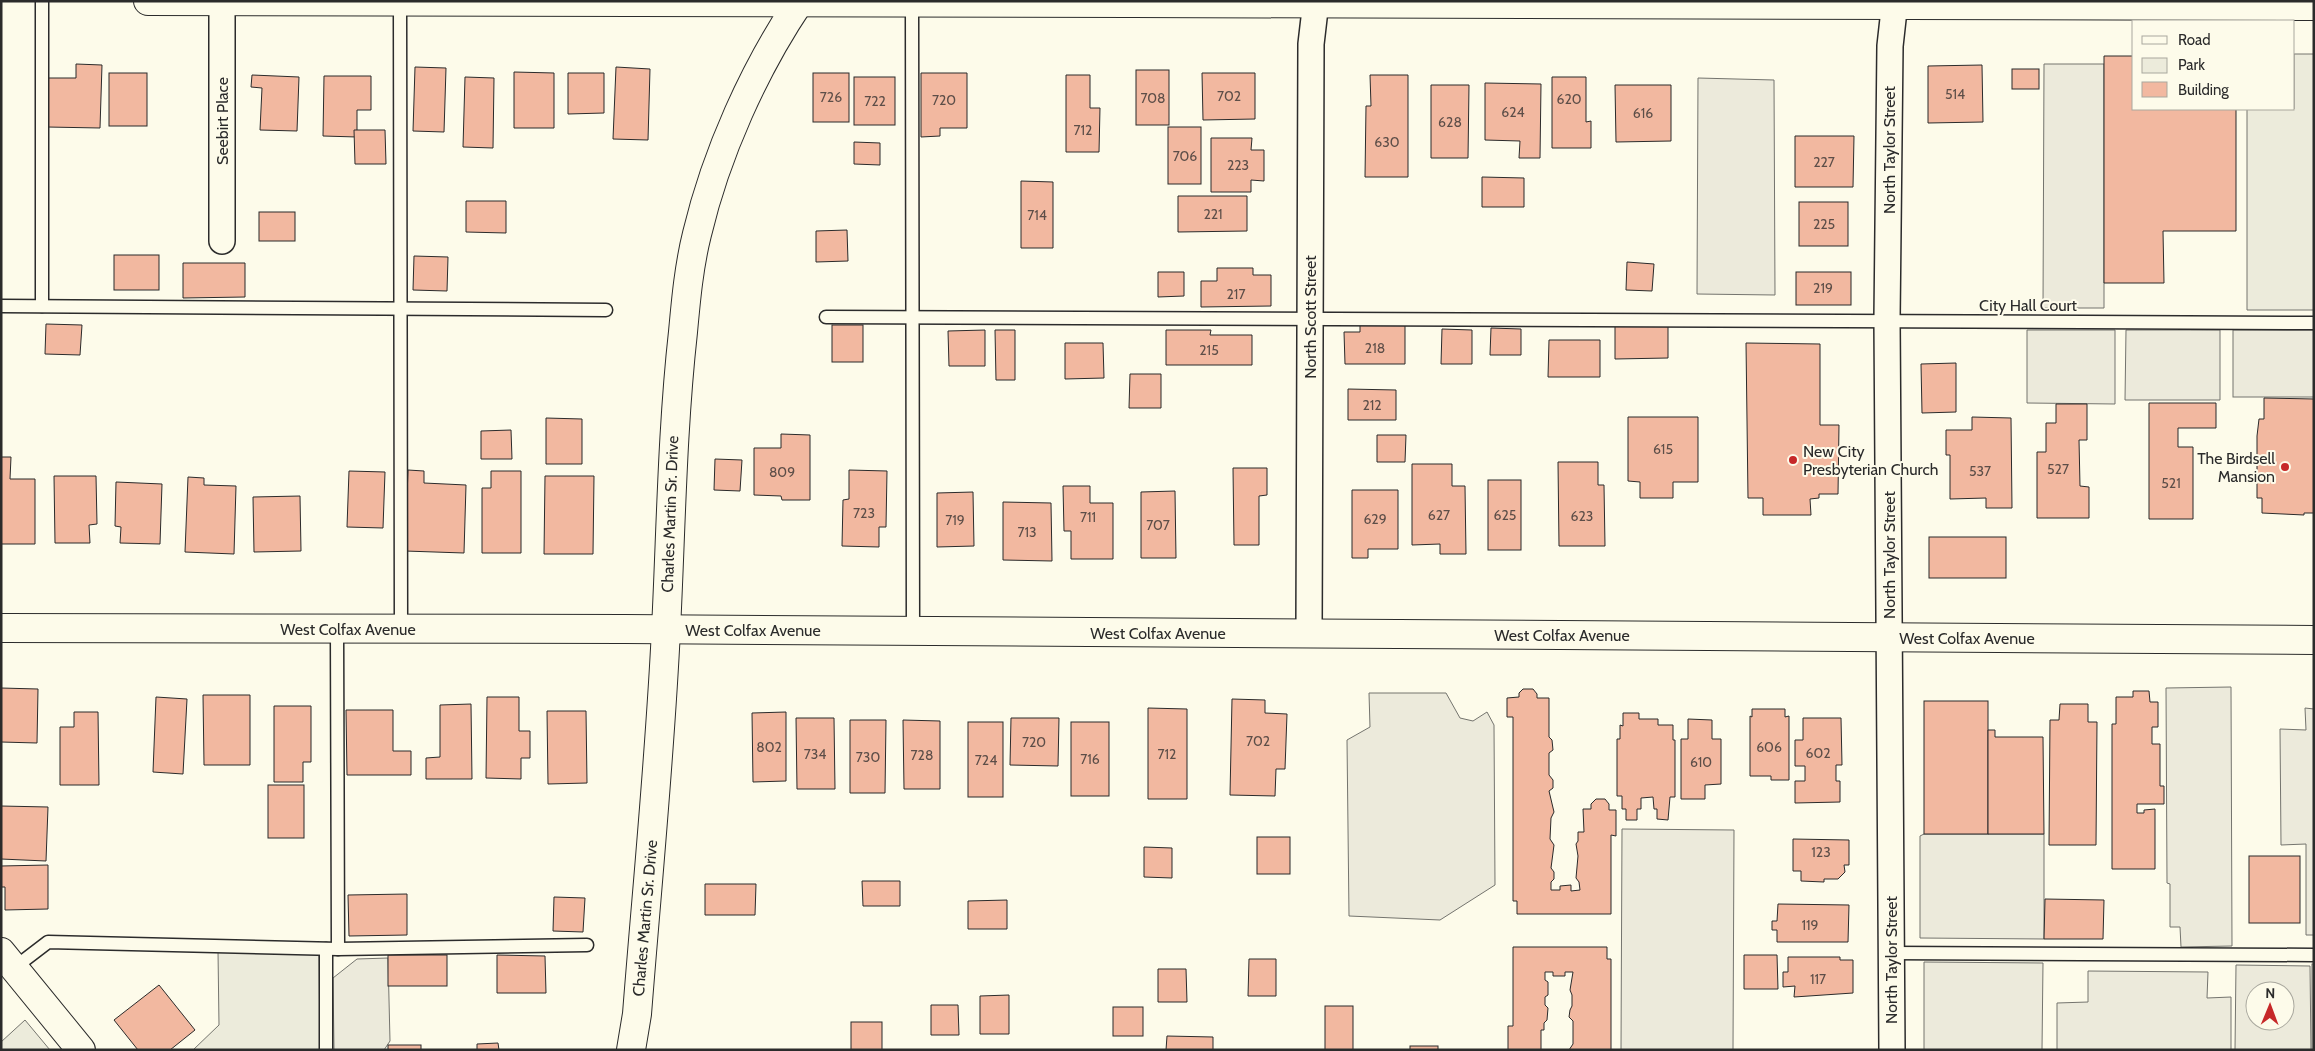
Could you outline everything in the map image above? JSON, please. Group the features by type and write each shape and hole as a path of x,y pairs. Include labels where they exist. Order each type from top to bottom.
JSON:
{"street":[{"path":"148,1 695,2 912,5 1895,2 2314,6"},
{"name":"Seebirt Place","path":"222,2 222,241"},
{"name":"North Taylor Street","path":"1892,1050 1887,320 1890,46 1895,2"},
{"name":"Charles Martin Sr. Drive","path":"631,1050 637,1014 666,630 675,399 689,272 697,233 715,173 735,122 761,67 799,3"},
{"name":"North Scott Street","path":"1309,634 1311,44 1316,3"},
{"name":"West Colfax Avenue","path":"1,628 337,628 2314,640"},
{"path":"8,960 80,1050"}],"lane":[{"path":"42,1 42,306"},
{"path":"400,2 401,629"},
{"path":"912,5 913,632"},
{"path":"1,306 606,310"},
{"name":"City Hall Court","path":"826,317 2314,323"},
{"path":"326,1050 332,949 337,628"},
{"path":"8,960 48,942 332,949 587,945"},
{"path":"1891,953 2314,955"}],"green space":[{"path":"2295,54 2314,54 2314,310 2247,310 2247,110 2295,110"},
{"path":"218,951 319,953 320,1050 193,1050 219,1025"},
{"path":"25,1020 50,1050 1,1050 1,1042"}],"shaded area":[{"path":"2044,64 2104,64 2104,308 2043,308"},
{"path":"1698,78 1774,80 1775,295 1697,294"},
{"path":"2027,330 2115,330 2115,404 2027,403"},
{"path":"2126,330 2220,330 2220,400 2125,400"},
{"path":"2233,330 2314,330 2314,397 2233,397"},
{"path":"2231,687 2232,946 2181,947 2180,927 2170,927 2170,884 2167,883 2166,688"},
{"path":"1369,693 1446,693 1460,718 1473,721 1487,712 1494,725 1495,885 1440,920 1349,916 1347,740 1370,727"},
{"path":"2305,708 2314,709 2314,935 2306,935 2306,844 2281,845 2280,729 2306,730"},
{"path":"1622,829 1734,830 1733,1050 1621,1050"},
{"path":"1924,834 2044,834 2044,939 1920,938 1920,836"},
{"path":"388,958 390,1041 384,1050 334,1050 333,978 357,959"},
{"path":"1924,962 2043,963 2042,1050 1924,1050"},
{"path":"2312,964 2314,964 2314,1050 2312,1050"},
{"path":"2236,965 2310,966 2311,1050 2235,1050"},
{"path":"2088,971 2208,972 2207,998 2231,997 2231,1050 2057,1050 2057,1003 2088,1002"}],"building":[{"path":"2104,56 2132,56 2132,110 2236,110 2236,231 2163,231 2164,283 2104,283"},
{"path":"76,64 102,65 100,128 47,127 48,78 76,78"},
{"path":"1982,65 1983,122 1928,123 1928,66"},
{"path":"415,67 446,68 444,132 413,131"},
{"path":"616,67 650,69 648,140 613,139"},
{"path":"2012,69 2039,69 2039,89 2012,89"},
{"path":"1136,70 1169,70 1169,125 1136,125"},
{"path":"514,72 554,73 554,128 514,128"},
{"path":"109,73 147,73 147,126 109,126"},
{"path":"568,73 604,73 604,113 568,114"},
{"path":"813,73 849,73 849,122 813,122"},
{"path":"921,73 967,73 967,128 940,128 940,136 921,137"},
{"path":"1202,73 1255,73 1255,119 1203,120"},
{"path":"252,75 299,77 297,131 260,130 262,88 251,87"},
{"path":"1066,75 1090,75 1090,108 1100,108 1099,152 1066,152"},
{"path":"1370,75 1408,75 1408,177 1365,177 1366,106 1371,106"},
{"path":"324,76 371,76 371,110 357,110 357,137 323,136"},
{"path":"465,77 494,78 493,148 463,147"},
{"path":"854,77 895,77 895,125 854,125"},
{"path":"1552,77 1586,77 1586,122 1591,121 1591,148 1552,148"},
{"path":"1485,83 1541,84 1540,158 1519,158 1520,141 1485,140"},
{"path":"1431,85 1469,85 1468,158 1431,158"},
{"path":"1615,85 1671,85 1671,141 1616,142"},
{"path":"1168,127 1201,127 1201,184 1168,184"},
{"path":"354,130 385,130 386,164 355,164"},
{"path":"1795,136 1854,136 1853,187 1795,187"},
{"path":"1211,138 1252,138 1251,150 1264,150 1264,181 1251,180 1251,192 1211,192"},
{"path":"854,142 880,143 880,165 854,164"},
{"path":"1482,177 1524,178 1524,207 1482,207"},
{"path":"1021,181 1053,182 1053,248 1021,248"},
{"path":"1178,196 1247,196 1247,231 1178,232"},
{"path":"466,201 506,201 506,233 466,232"},
{"path":"1799,202 1848,202 1848,246 1799,246"},
{"path":"259,212 295,212 295,241 259,241"},
{"path":"847,230 848,261 816,262 816,231"},
{"path":"114,255 159,255 159,290 114,290"},
{"path":"414,256 448,257 447,291 413,290"},
{"path":"1627,262 1654,264 1652,291 1626,290"},
{"path":"183,263 245,263 245,297 183,298"},
{"path":"1217,268 1253,268 1253,275 1271,275 1271,306 1201,307 1201,281 1217,281"},
{"path":"1158,272 1184,272 1184,296 1158,297"},
{"path":"1796,272 1851,272 1851,305 1796,305"},
{"path":"1360,322 1405,322 1405,364 1345,364 1344,332 1360,332"},
{"path":"46,324 82,325 80,355 45,354"},
{"path":"1668,324 1668,358 1615,359 1615,325"},
{"path":"832,325 863,325 863,362 832,362"},
{"path":"1491,328 1521,329 1521,355 1490,355"},
{"path":"1442,329 1472,330 1472,364 1441,364"},
{"path":"985,330 985,366 949,366 948,331"},
{"path":"995,330 1015,330 1015,380 996,380"},
{"path":"1166,330 1211,330 1210,335 1252,335 1252,365 1166,365"},
{"path":"1549,340 1600,340 1600,377 1548,377"},
{"path":"1065,343 1103,343 1104,378 1065,379"},
{"name":"New City Presbyterian Church","path":"1746,343 1820,344 1820,425 1839,425 1838,494 1819,494 1819,498 1810,499 1811,515 1763,515 1763,498 1748,498"},
{"path":"1956,363 1956,412 1922,413 1921,364"},
{"path":"1130,374 1161,374 1161,408 1129,408"},
{"path":"1348,389 1396,390 1396,420 1348,420"},
{"name":"The Birdsell Mansion","path":"2264,398 2314,399 2314,513 2304,513 2304,515 2262,513 2262,498 2257,498 2257,436 2259,419 2264,419"},
{"path":"2149,403 2216,403 2216,428 2178,428 2178,447 2193,447 2193,519 2149,519"},
{"path":"2056,404 2087,404 2087,440 2079,440 2080,486 2089,487 2089,518 2037,518 2037,452 2046,452 2046,423 2056,423"},
{"path":"1628,417 1698,417 1698,482 1673,482 1673,498 1640,498 1640,482 1628,481"},
{"path":"1972,417 2011,418 2012,508 1986,508 1986,498 1950,499 1950,455 1946,455 1946,430 1972,430"},
{"path":"546,418 582,419 582,464 546,464"},
{"path":"511,430 512,459 481,459 481,431"},
{"path":"781,434 810,435 810,500 782,500 781,496 754,495 754,448 781,448"},
{"path":"1377,435 1406,435 1405,462 1377,462"},
{"path":"1,457 11,457 10,479 35,479 35,544 1,544"},
{"path":"715,459 742,460 740,491 714,490"},
{"path":"1558,462 1598,462 1598,485 1604,485 1605,546 1559,546"},
{"path":"1412,464 1452,464 1452,486 1465,486 1466,554 1440,554 1440,544 1412,545"},
{"path":"1233,468 1267,468 1267,495 1259,496 1259,545 1234,545"},
{"path":"408,470 424,471 424,483 466,485 464,553 405,551"},
{"path":"849,470 887,471 886,527 879,527 879,547 842,546 843,500 849,499"},
{"path":"349,471 385,472 383,528 347,527"},
{"path":"491,471 521,471 521,553 482,553 482,488 491,488"},
{"path":"54,476 96,476 97,524 89,525 90,543 55,543"},
{"path":"545,476 594,476 593,554 544,554"},
{"path":"188,477 204,478 204,485 236,486 234,554 185,552"},
{"path":"1488,480 1521,480 1521,550 1488,550"},
{"path":"116,482 162,484 160,544 120,543 121,527 115,526"},
{"path":"1063,486 1090,486 1090,503 1113,503 1113,559 1071,559 1071,531 1064,531"},
{"path":"1352,490 1398,490 1398,549 1368,549 1368,558 1352,558"},
{"path":"1175,491 1176,558 1141,558 1141,492"},
{"path":"973,492 974,546 937,547 937,493"},
{"path":"300,496 301,551 254,552 253,497"},
{"path":"1003,502 1051,503 1052,561 1003,560"},
{"path":"1929,537 2006,537 2006,578 1929,578"},
{"path":"1,688 38,689 37,743 1,742"},
{"path":"1523,689 1533,689 1537,694 1537,698 1549,698 1549,737 1552,740 1553,750 1549,753 1549,775 1553,780 1553,788 1549,791 1554,812 1551,818 1550,839 1554,845 1551,868 1554,872 1554,879 1551,882 1551,890 1560,890 1560,886 1571,885 1571,891 1580,890 1579,882 1576,878 1578,856 1576,844 1578,832 1584,832 1583,809 1591,809 1591,804 1596,799 1605,799 1609,804 1609,810 1616,810 1616,836 1611,835 1611,914 1517,914 1517,901 1513,901 1513,717 1507,717 1507,698 1519,697 1519,693"},
{"path":"2133,691 2149,691 2150,702 2158,702 2158,727 2152,727 2152,744 2160,744 2160,786 2164,786 2164,804 2137,804 2137,813 2144,813 2144,810 2155,809 2155,869 2112,869 2112,724 2116,724 2116,697 2133,697"},
{"path":"203,695 250,695 250,765 204,765"},
{"path":"156,697 187,699 183,774 153,772"},
{"path":"487,697 519,697 519,731 530,731 530,758 521,758 521,779 486,778"},
{"path":"1232,699 1265,700 1265,713 1287,714 1285,769 1276,769 1275,796 1230,795"},
{"path":"1924,701 1988,701 1988,834 1924,834"},
{"path":"471,704 472,779 426,779 426,758 440,757 440,705"},
{"path":"2060,704 2088,704 2088,722 2097,722 2096,845 2049,845 2050,720 2059,720"},
{"path":"274,706 311,706 311,762 303,762 303,782 274,782"},
{"path":"1148,708 1187,709 1187,799 1148,799"},
{"path":"1752,709 1785,709 1785,717 1789,716 1789,780 1771,780 1771,776 1750,776 1750,716 1752,717"},
{"path":"346,710 393,710 393,751 411,751 411,775 347,775"},
{"path":"547,711 586,711 587,783 548,784"},
{"path":"74,712 98,712 99,785 60,785 60,727 74,727"},
{"path":"786,712 786,781 753,782 752,713"},
{"path":"1623,713 1639,713 1639,719 1658,719 1658,725 1673,725 1673,740 1675,740 1675,797 1670,797 1668,820 1657,819 1657,809 1654,809 1653,797 1641,798 1641,809 1637,809 1637,820 1626,820 1626,809 1622,809 1622,796 1617,796 1617,739 1620,739 1620,725 1623,726"},
{"path":"796,718 834,718 835,789 797,789"},
{"path":"1011,718 1059,718 1058,766 1010,765"},
{"path":"1803,718 1841,718 1842,765 1836,765 1836,781 1840,781 1840,802 1795,803 1795,781 1805,781 1805,766 1795,766 1795,740 1803,740"},
{"path":"1688,719 1712,720 1712,739 1721,739 1721,784 1705,785 1705,799 1681,799 1681,739 1688,739"},
{"path":"850,720 886,720 885,793 850,793"},
{"path":"903,720 940,721 940,789 904,789"},
{"path":"968,722 1003,722 1003,797 968,797"},
{"path":"1071,722 1109,722 1109,796 1071,796"},
{"path":"1988,730 1995,730 1995,737 2043,737 2044,834 1988,834"},
{"path":"268,785 304,785 304,838 268,838"},
{"path":"1,806 48,807 46,861 1,859"},
{"path":"1257,837 1290,837 1290,874 1257,874"},
{"path":"1793,839 1849,840 1849,865 1844,865 1845,872 1838,879 1824,879 1824,882 1801,881 1801,871 1793,871"},
{"path":"1144,847 1172,848 1172,878 1144,877"},
{"path":"2249,856 2300,856 2300,923 2249,923"},
{"path":"48,865 48,909 5,910 5,887 1,887 1,866"},
{"path":"862,881 900,881 900,906 863,906"},
{"path":"705,884 756,884 755,915 705,915"},
{"path":"407,894 407,935 349,936 348,895"},
{"path":"554,897 585,898 583,932 553,931"},
{"path":"2045,899 2104,900 2103,939 2044,939"},
{"path":"1007,900 1007,929 968,929 968,901"},
{"path":"1778,904 1849,905 1848,942 1777,942 1777,930 1772,930 1772,921 1777,921"},
{"path":"1513,947 1607,947 1607,959 1611,959 1611,1050 1569,1050 1573,1044 1573,1021 1569,1017 1572,1006 1570,990 1573,972 1565,972 1565,976 1553,976 1553,972 1545,972 1545,980 1548,982 1548,995 1545,997 1545,1005 1548,1008 1544,1030 1541,1030 1541,1050 1508,1050 1508,1026 1513,1026"},
{"path":"388,955 447,955 447,986 388,986"},
{"path":"497,955 545,956 546,993 497,993"},
{"path":"1744,955 1777,955 1778,989 1744,989"},
{"path":"1788,957 1840,957 1840,960 1853,960 1853,993 1794,997 1795,986 1783,987 1783,972 1788,972"},
{"path":"1249,959 1276,959 1276,996 1248,996"},
{"path":"1158,969 1186,969 1187,1002 1158,1002"},
{"path":"159,985 195,1030 170,1050 138,1050 114,1020"},
{"path":"1009,995 1009,1034 980,1034 980,996"},
{"path":"931,1005 958,1005 959,1035 931,1035"},
{"path":"1325,1006 1353,1006 1353,1050 1325,1050"},
{"path":"1113,1007 1143,1007 1143,1036 1113,1036"},
{"path":"851,1022 882,1022 882,1050 851,1050"},
{"path":"1167,1036 1213,1037 1213,1050 1166,1050"},
{"path":"498,1043 499,1050 477,1050 477,1044"},
{"path":"388,1045 421,1045 421,1050 388,1050"},
{"path":"1410,1046 1438,1046 1438,1050 1410,1050"}],"place":[{"name":"New City Presbyterian Church","path":"1793,460"},
{"name":"The Birdsell Mansion","path":"2285,467"}]}
